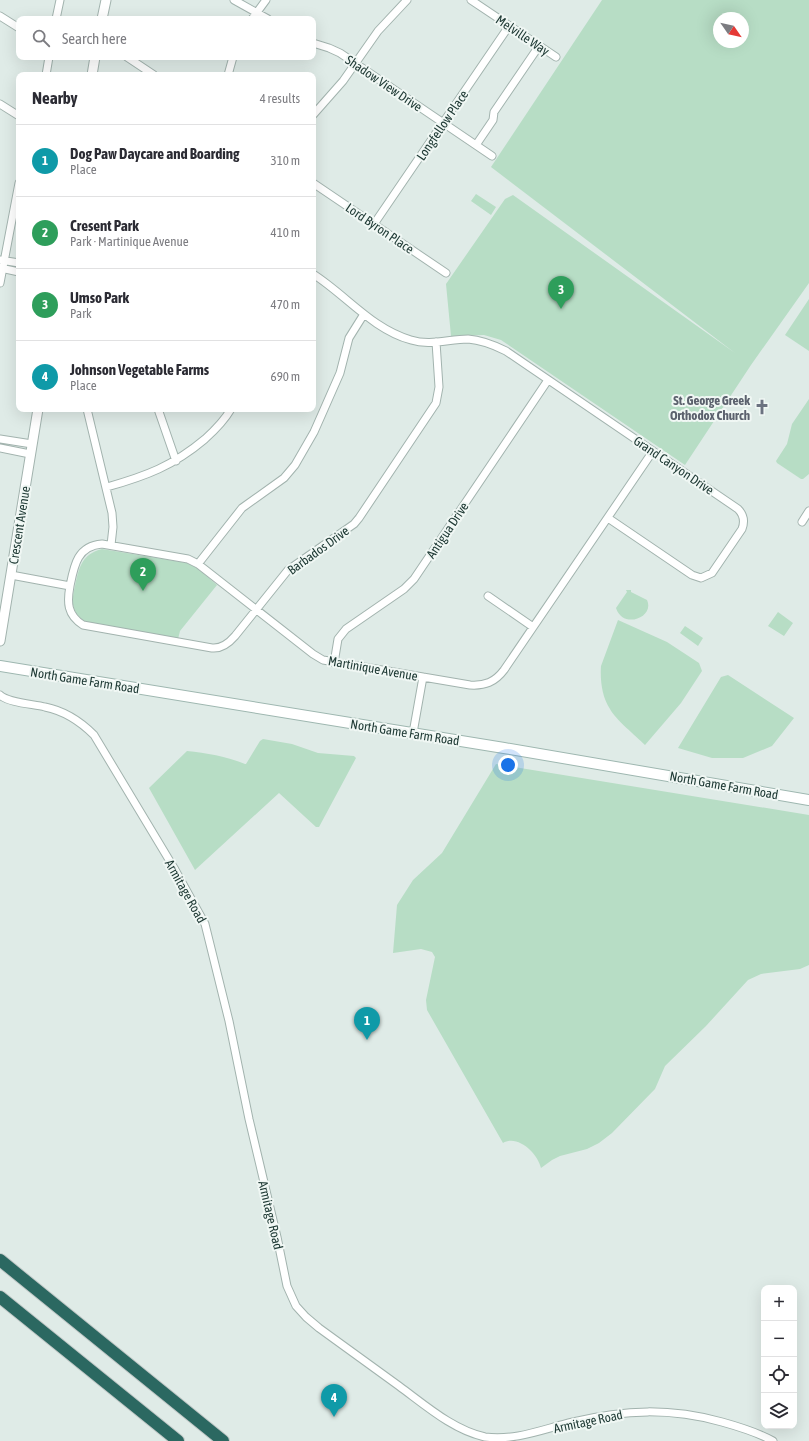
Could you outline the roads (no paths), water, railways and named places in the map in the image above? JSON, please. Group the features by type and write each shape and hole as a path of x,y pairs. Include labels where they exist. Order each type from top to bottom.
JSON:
{"highway":[{"path":"0,1260 223,1441"},
{"path":"0,1297 178,1441"}],"main road":[{"name":"North Game Farm Road","path":"0,666 655,773 809,800"}],"street":[{"path":"57,16 60,0"},
{"path":"103,16 106,0"},
{"path":"234,0 263,16"},
{"path":"254,16 266,0"},
{"path":"316,112 338,88 378,31 407,0"},
{"name":"Melville Way","path":"471,0 556,57"},
{"path":"0,16 16,26"},
{"name":"Longfellow Place","path":"374,224 509,26"},
{"name":"Shadow View Drive","path":"316,44 333,49 492,156"},
{"path":"476,145 492,122 494,112 539,46"},
{"path":"46,72 48,60"},
{"path":"92,72 94,60"},
{"path":"132,60 150,72"},
{"path":"229,72 232,60"},
{"path":"0,104 16,114"},
{"name":"Lord Byron Place","path":"316,185 446,273"},
{"path":"0,283 2,260 16,197"},
{"path":"2,260 16,262"},
{"path":"1,269 16,272"},
{"name":"Grand Canyon Drive","path":"316,276 387,330 412,341 436,342 468,339 493,344 506,351 738,509 742,514 744,521 742,529 712,573 700,578 692,575 608,518"},
{"path":"198,564 242,508 284,478 295,465 314,432 340,373 349,338 364,314"},
{"name":"Barbados Drive","path":"70,586 68,604 72,618 80,623 215,648 222,647 232,640 288,570 357,521 436,403 439,387 436,342"},
{"name":"Antigua Drive","path":"334,662 338,639 346,629 404,589 414,579 548,380"},
{"name":"Crescent Avenue","path":"0,641 37,412"},
{"path":"88,412 107,487 113,518 111,545"},
{"path":"159,412 176,461"},
{"path":"107,487 153,472 176,461 207,437 229,412"},
{"path":"0,439 32,444"},
{"path":"0,448 30,454"},
{"name":"Martinique Avenue","path":"70,586 74,565 82,552 87,548 98,544 188,559 198,564 313,654 323,660 470,685 490,683 501,674 653,451"},
{"path":"802,522 809,511"},
{"path":"11,575 70,586"},
{"path":"488,596 533,627"},
{"path":"413,733 423,677"},
{"name":"Armitage Road","path":"0,695 8,699 59,711 77,720 94,735 160,844 205,924 229,1021 249,1119 277,1237 283,1274 296,1306 306,1317 320,1329 433,1411 468,1432 486,1437 522,1439 592,1417 627,1412 656,1412 681,1413 707,1418 746,1429 773,1441"}],"place":[{"name":"Umso Park","path":"561,309"},
{"name":"St. George Greek Orthodox Church","path":"762,407"},
{"name":"Cresent Park","path":"143,591"},
{"name":"Dog Paw Daycare and Boarding","path":"367,1040"},
{"name":"Johnson Vegetable Farms","path":"334,1417"}]}
